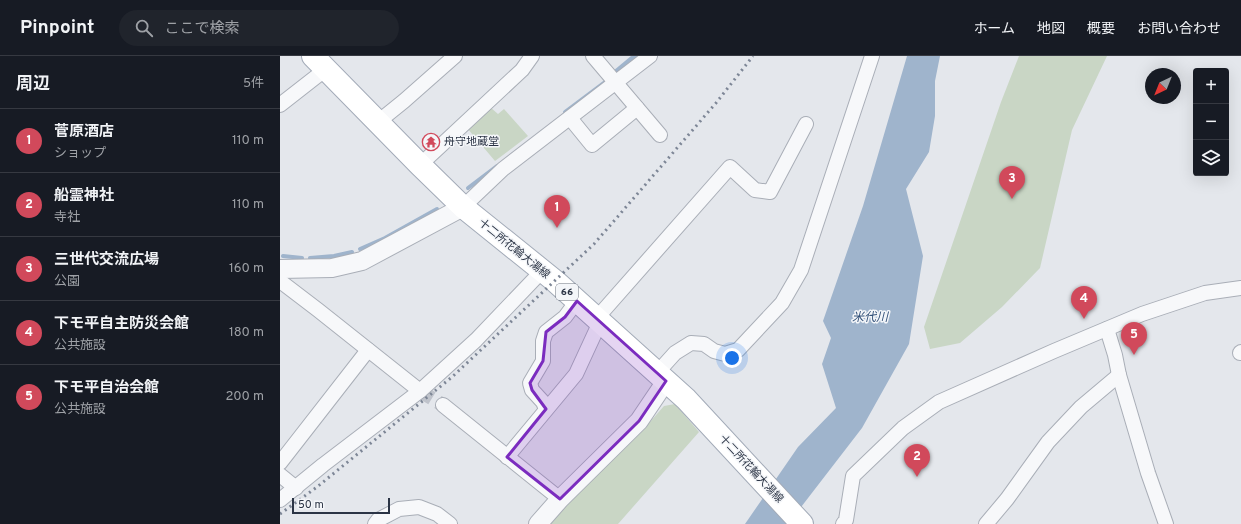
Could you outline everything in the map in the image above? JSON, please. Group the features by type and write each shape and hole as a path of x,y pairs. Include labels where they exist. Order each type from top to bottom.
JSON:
{"main road":[{"name":"十二所花輪大湯線","path":"320,62 463,207 577,301 686,399 800,522"}],"street":[{"path":"378,122 455,56"},
{"path":"420,165 522,70 532,56"},
{"path":"593,56 621,87 660,135"},
{"path":"280,271 332,268 362,261 463,207 503,170 570,118 611,77 650,56"},
{"path":"538,524 560,499 639,421 675,353 691,343 704,344 714,351 725,354 738,350 782,303 801,270 872,56"},
{"path":"280,105 320,62"},
{"path":"570,118 592,145 638,108"},
{"path":"507,456 576,374 598,320 730,167 755,190 770,192 806,124"},
{"path":"280,271 368,350 420,391"},
{"path":"280,500 323,465 420,391 476,340 542,271"},
{"path":"843,524 846,520 853,476 903,428 939,402 1142,314 1206,293 1241,288"},
{"path":"546,409 543,402 532,390 530,383 543,361 543,341 546,332 565,317 577,301"},
{"path":"1107,329 1148,474 1166,524"},
{"path":"280,463 368,350"},
{"path":"986,524 1007,499 1048,442 1081,407 1119,375"},
{"path":"443,405 560,499"},
{"path":"280,475 296,488"},
{"path":"375,524 378,520 399,508 419,508 437,514 450,524"}],"highlighted area":[{"path":"577,301 666,381 639,421 560,499 507,457 546,409 532,390 530,383 543,361 546,332 565,317"}],"green space":[{"path":"1019,56 1107,56 1072,130 1040,268 1002,307 960,343 930,349 924,327 1001,102"},
{"path":"490,107 498,114 504,109 528,136 495,161 467,128"},
{"path":"675,404 699,432 618,524 548,524 642,431 664,406"}],"water":[{"path":"631,56 643,56 616,77 613,71"},
{"name":"米代川","path":"907,56 940,56 935,81 935,116 929,152 906,189 923,256 909,344 862,428 788,524 745,524 798,447 836,408 822,364 831,338 823,321 863,206"}],"waterway":[{"path":"565,112 609,79"},
{"path":"468,188 497,166"},
{"path":"360,249 385,238 437,209"},
{"path":"310,258 334,256 352,252"},
{"path":"283,256 302,258"}],"tunnel":[{"path":"420,391 443,405"}],"railway":[{"path":"280,514 317,487 452,377 594,244 716,103 753,56"}],"place":[{"name":"舟守地蔵堂","path":"431,142"},
{"name":"三世代交流広場","path":"1012,199"},
{"name":"菅原酒店","path":"557,228"},
{"name":"下モ平自主防災会館","path":"1084,319"},
{"name":"下モ平自治会館","path":"1134,355"},
{"name":"船霊神社","path":"917,477"}]}
